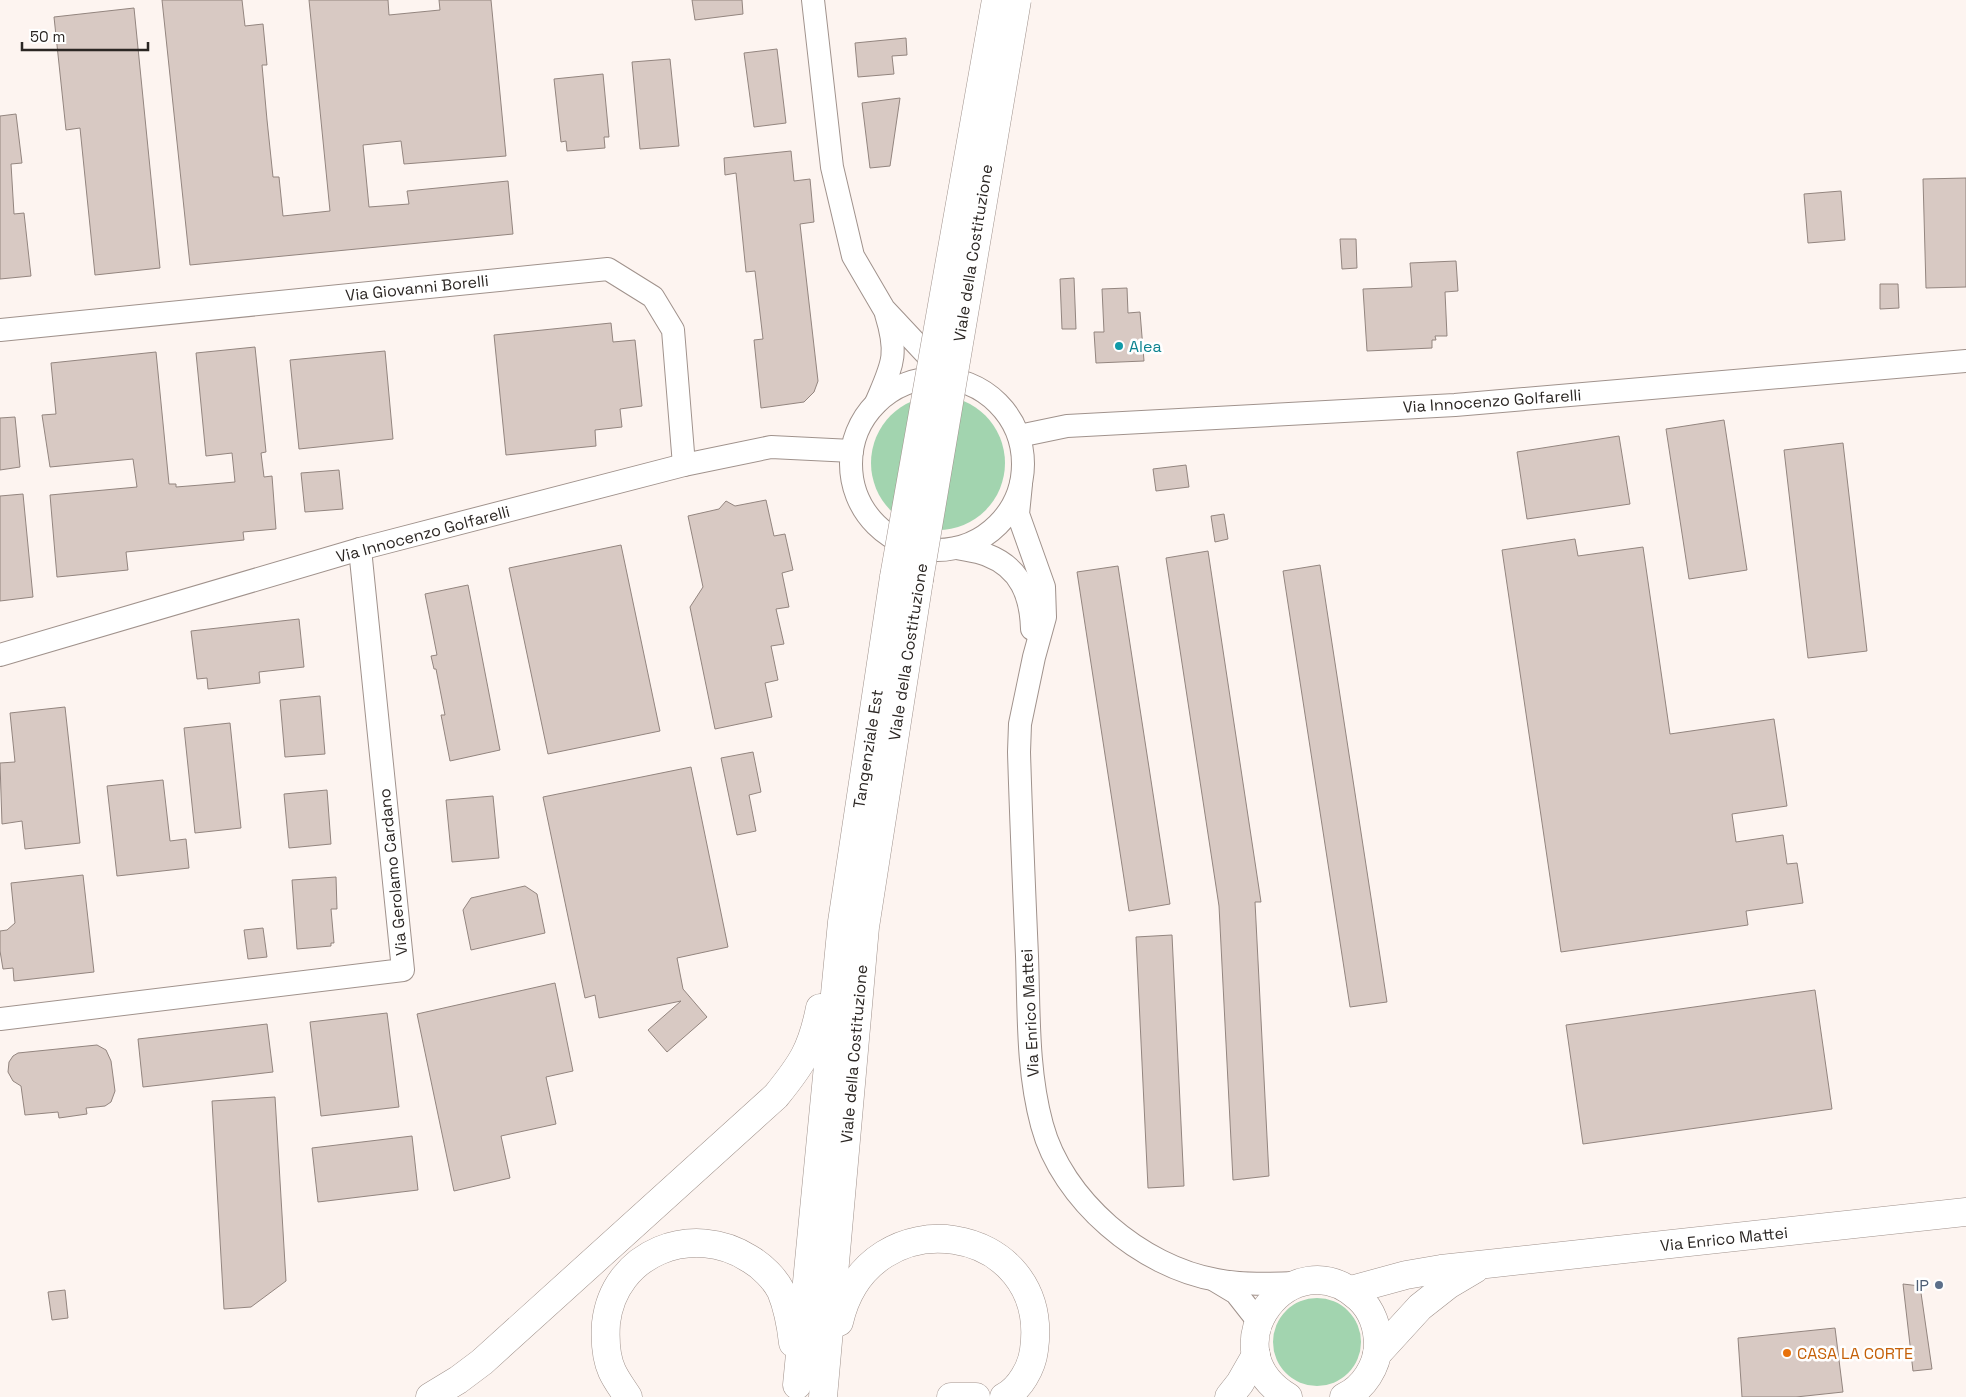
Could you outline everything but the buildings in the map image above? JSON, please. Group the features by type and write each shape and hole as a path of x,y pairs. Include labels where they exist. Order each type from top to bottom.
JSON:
{"main road":[{"name":"Viale della Costituzione","path":"810,1391 831,1309 865,927 907,579 996,0"},
{"name":"Viale della Costituzione","path":"907,579 1017,0"},
{"name":"Tangenziale Est","path":"842,922 907,579"},
{"name":"Viale della Costituzione","path":"810,1391 842,922"},
{"path":"430,1397 458,1380 482,1362 776,1096 806,1056 815,1035 828,956 842,922"},
{"name":"Via Enrico Mattei","path":"1351,1290 1406,1275 1482,1265 1966,1212"},
{"path":"810,1391 851,1288 868,1266 888,1252 912,1241 934,1238 956,1239 980,1247 998,1258 1015,1274 1026,1292 1034,1312 1036,1333 1034,1355 1023,1379 1012,1393 1004,1397"},
{"path":"628,1397 612,1371 604,1341 608,1310 622,1281 644,1259 672,1245 704,1242 734,1248 761,1265 780,1290 810,1391"},
{"name":"Via Enrico Mattei","path":"1377,1354 1420,1307 1448,1285 1482,1265"},
{"path":"1288,1397 1276,1389 1263,1374 1256,1355 1254,1338 1258,1321 1267,1305 1280,1292 1296,1283 1315,1280 1334,1283 1351,1290 1364,1303 1374,1318 1378,1336 1377,1354 1371,1371 1361,1385 1344,1397"},
{"path":"1229,1397 1240,1383 1256,1355"},
{"path":"951,1397 976,1397"}],"street":[{"path":"813,0 832,167 853,256 884,309 894,339 892,363 875,404 860,426 852,451 851,475 858,498 870,519 888,535 909,546 933,551 957,548 979,540 998,525 1012,506 1021,484 1023,452 1019,436 1008,415 992,398 972,386 950,379 923,379 897,388 875,404"},
{"name":"Via Giovanni Borelli","path":"0,330 608,269 652,297 673,330 684,465"},
{"path":"884,309 950,379"},
{"name":"Via Innocenzo Golfarelli","path":"1019,436 1067,426 1454,405 1966,361"},
{"name":"Via Innocenzo Golfarelli","path":"0,655 360,549 684,465 771,446 852,451"},
{"name":"Via Enrico Mattei","path":"1021,484 1018,514 1044,587 1045,617 1034,657 1020,724 1019,752 1030,1044 1035,1097 1042,1127 1054,1155 1071,1184 1090,1209 1115,1232 1139,1249 1164,1262 1216,1280"},
{"name":"Via Enrico Mattei","path":"957,548 987,555 1000,562 1011,571 1024,588 1031,604 1034,657"},
{"name":"Via Gerolamo Cardano","path":"0,1019 402,970 360,549"},
{"path":"1216,1280 1239,1283 1296,1283"},
{"path":"1216,1280 1236,1293 1258,1321"}],"green space":[{"path":"938,396 964,401 985,416 1000,437 1005,463 1000,489 985,510 964,525 938,530 912,525 891,510 876,489 871,463 876,437 891,416 912,401"},
{"path":"1317,1298 1334,1301 1348,1311 1358,1325 1361,1342 1358,1359 1348,1373 1334,1383 1317,1386 1300,1383 1286,1373 1276,1359 1273,1342 1276,1325 1286,1311 1300,1301"}],"place":[{"name":"Alea","path":"1119,346"},
{"name":"IP","path":"1939,1285"},
{"name":"CASA LA CORTE","path":"1787,1353"}]}
